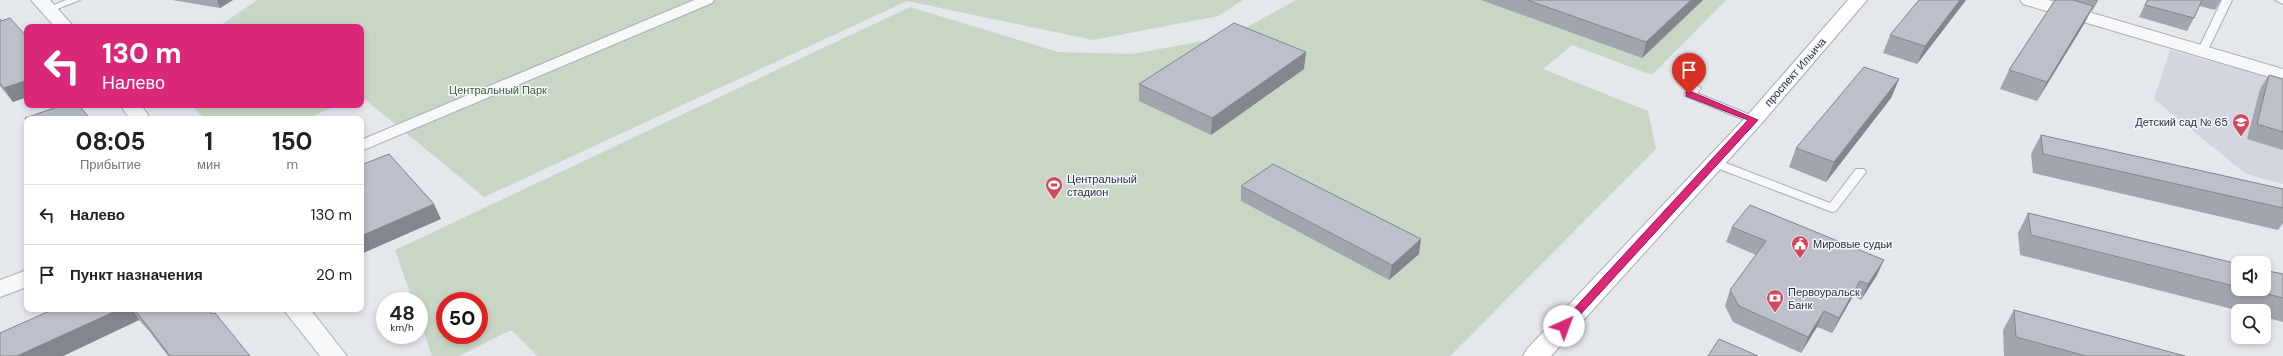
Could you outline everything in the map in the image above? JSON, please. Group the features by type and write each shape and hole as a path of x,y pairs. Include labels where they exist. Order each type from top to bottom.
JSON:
{"main road":[{"name":"проспект Ильича","path":"1536,356 1713,162 1754,120 1858,0"}],"street":[{"path":"364,145 707,0"},
{"path":"2029,0 2283,75"},
{"path":"45,5 61,24"},
{"path":"132,108 139,116"},
{"path":"0,289 24,279"},
{"path":"298,312 334,356"}],"lane":[{"path":"45,5 75,0"},
{"path":"2202,52 2227,0"},
{"path":"1696,88 1689,94 1754,120"},
{"path":"1713,162 1832,208 1860,172"}],"shaded area":[{"name":"Детский сад № 65","path":"2170,50 2283,81 2283,184 2246,174 2154,99"}],"green space":[{"name":"Центральный Парк","path":"257,0 1243,0 1218,16 1093,40 907,1 484,197 364,98 364,24 222,24"},
{"name":"Центральный стадион","path":"1296,0 1726,0 1652,75 1572,45 1543,69 1648,111 1656,149 1450,356 537,356 511,330 488,342 488,292 436,292 436,344 483,344 459,356 432,356 428,344 428,292 410,292 395,250 910,7 1058,52 1132,54 1231,36"},
{"path":"194,108 332,108 312,116 202,116"}],"building":[{"path":"1527,0 1691,0 1646,42"},
{"path":"1919,0 1960,0 1925,46 1890,35"},
{"path":"2055,0 2073,0 2093,6 2047,82 2009,70"},
{"path":"2148,0 2202,0 2194,18 2145,5"},
{"path":"10,18 24,34 24,81 4,88 0,84 0,19 1,21"},
{"path":"1234,23 1306,52 1212,118 1139,84"},
{"path":"1864,67 1899,79 1834,162 1796,148"},
{"path":"2269,75 2283,79 2283,132 2257,124"},
{"path":"54,108 81,108 88,116 31,116"},
{"path":"2041,135 2283,189 2283,208 2043,154"},
{"path":"389,154 434,204 364,235 364,164"},
{"path":"1273,164 1421,239 1392,265 1241,186"},
{"path":"1750,205 1884,260 1868,284 1860,281 1839,318 1824,311 1808,337 1739,306 1730,290 1766,241 1732,227"},
{"path":"2028,213 2231,262 2231,285 2031,235"},
{"path":"2271,271 2283,274 2283,298 2271,295"},
{"path":"2014,310 2185,356 2086,356 2016,337"},
{"path":"47,312 113,312 17,356 0,356 0,333"},
{"path":"136,312 215,313 250,356 170,356"},
{"path":"1719,339 1758,356 1708,356"}],"place":[{"name":"Детский сад № 65","path":"2241,137"},
{"name":"Центральный стадион","path":"1054,200"},
{"name":"Мировые судьи","path":"1800,259"},
{"name":"Первоуральск Банк","path":"1775,313"}],"route":[{"path":"1564,326 1713,162 1754,120 1689,94"}]}
